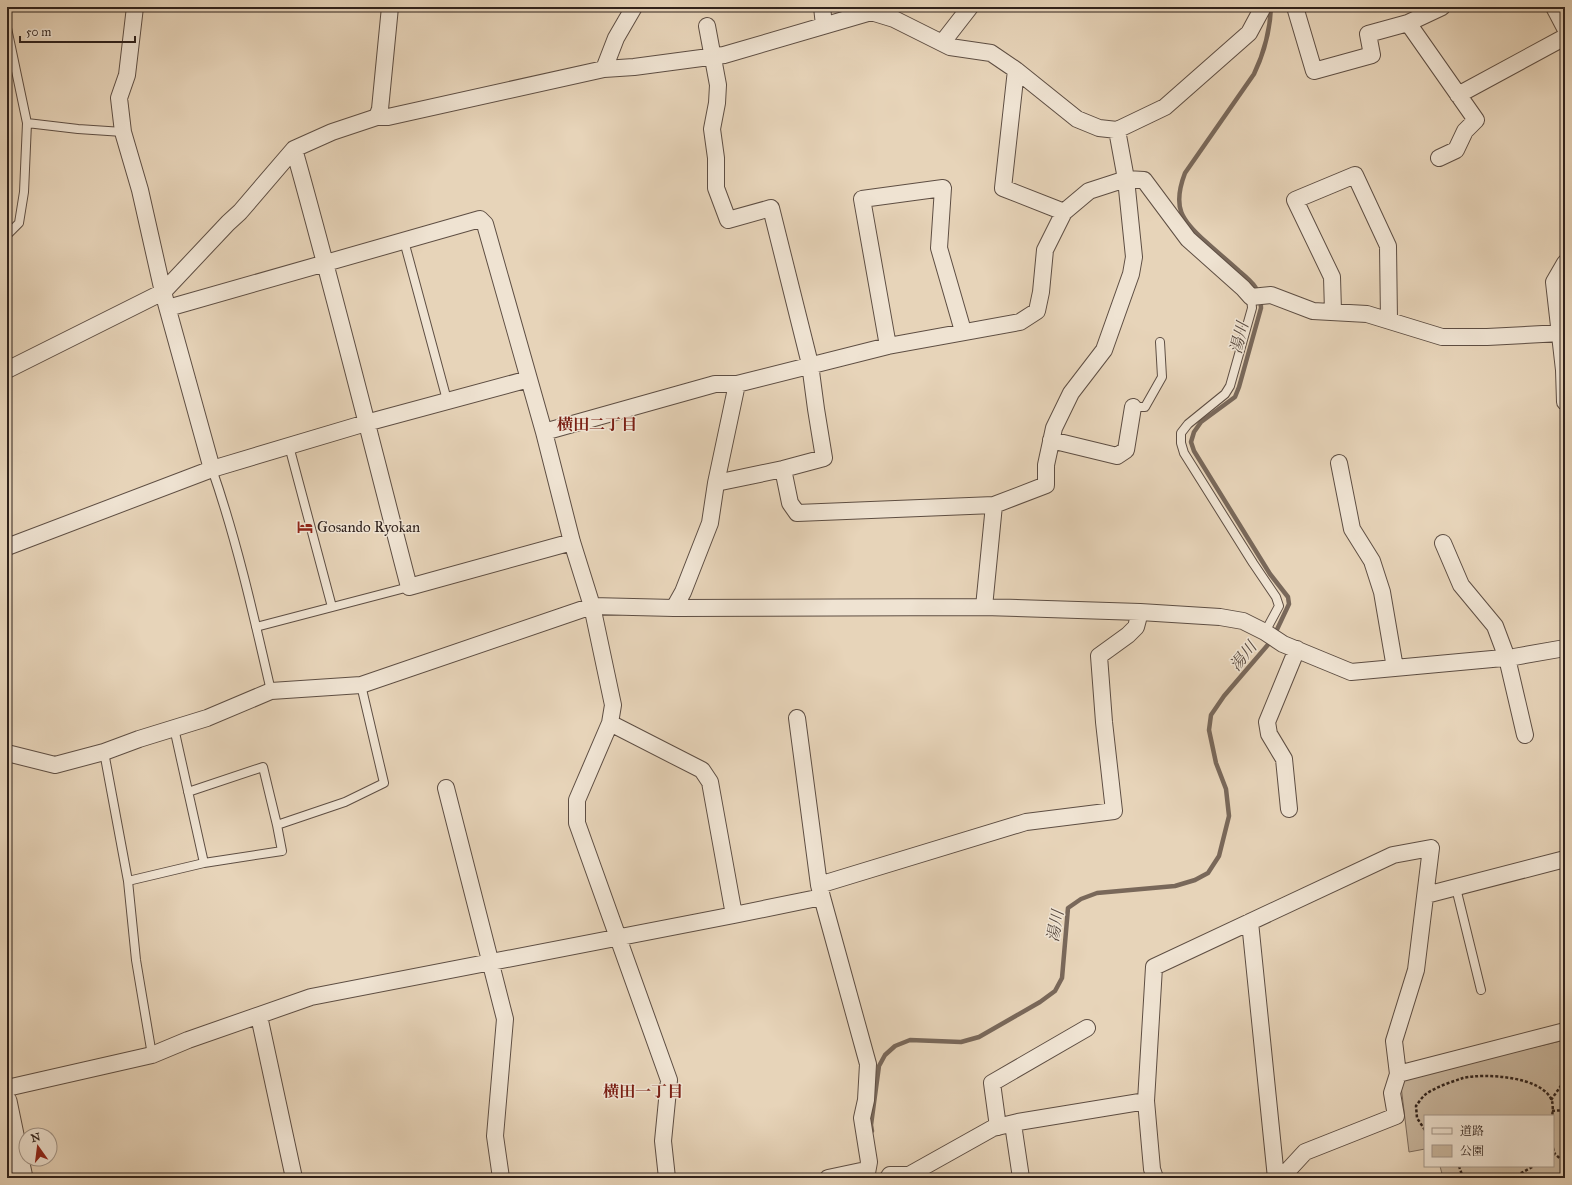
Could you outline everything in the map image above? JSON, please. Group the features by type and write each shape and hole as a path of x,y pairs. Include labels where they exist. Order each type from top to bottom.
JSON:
{"street":[{"path":"135,7 127,74 119,98 123,132 140,190 163,292 212,469"},
{"path":"377,117 380,109 390,7"},
{"path":"604,69 616,38 634,7"},
{"path":"822,7 824,25"},
{"path":"942,42 970,7"},
{"path":"1295,7 1314,72 1372,55 1368,34 1408,23 1442,7"},
{"path":"1554,7 1565,28"},
{"path":"7,370 163,292 228,222 240,212 294,149 332,132 377,117 388,117 604,69 634,67 713,57 871,12 894,19 950,47 991,53 1016,70 1077,119 1100,128 1117,130 1165,107 1249,33 1262,8"},
{"path":"1408,23 1476,120 1465,131 1456,150 1439,158"},
{"path":"707,26 718,85 717,103 712,129 716,158 716,188 728,220 771,208 810,364 824,458 783,469 716,483"},
{"path":"1458,95 1565,37"},
{"path":"1016,70 1003,188 1064,212"},
{"path":"783,469 790,503 797,513 994,505 1046,485 1046,465 1054,428 1071,393 1104,350 1131,274 1134,257 1126,179 1117,130"},
{"path":"294,149 326,262 366,423 410,587 572,542"},
{"path":"1334,311 1332,277 1295,200 1355,176 1388,246 1390,320"},
{"path":"544,432 715,384 737,384 810,364 888,346 963,331 1020,322 1037,311 1041,292 1045,250 1064,212 1089,191 1126,179 1144,180 1188,239 1243,288 1251,297 1271,295 1313,311 1367,314 1390,320 1442,338 1560,333"},
{"path":"888,346 862,199 943,188 939,248 963,331"},
{"path":"168,308 480,219 485,224 544,432 572,542 592,606 613,705 610,723 577,800 577,824 669,1080 663,1141 667,1178"},
{"path":"1565,263 1554,282 1564,370 1565,402"},
{"path":"7,547 212,469 447,400 529,379"},
{"path":"674,608 683,592 710,523 716,483 737,384"},
{"path":"1051,440 1117,456 1126,450 1133,407"},
{"path":"1339,463 1352,529 1372,561 1382,592 1395,668"},
{"path":"984,607 994,505"},
{"path":"1443,543 1462,585 1495,626 1507,658 1525,735"},
{"path":"7,753 55,765 104,752 139,739 207,718 271,691 361,685 592,606 674,608 984,607 1140,612 1220,617 1243,621 1284,644 1351,672 1507,658 1565,648"},
{"path":"7,1088 152,1055 188,1040 312,997 734,915 821,891 1026,822 1114,811 1104,722 1099,656 1128,635 1136,627 1140,612"},
{"path":"1289,809 1284,759 1269,734 1267,722 1297,649"},
{"path":"797,718 821,891 868,1064 866,1100 862,1118 870,1175 861,1171 828,1178"},
{"path":"610,723 702,770 710,782 734,915"},
{"path":"446,788 505,1019 495,1136 501,1178"},
{"path":"1155,1178 1152,1169 1146,1102 1154,967 1393,855 1431,848 1416,970 1394,1041 1398,1074 1392,1093 1396,1116 1304,1152 1281,1178"},
{"path":"1426,895 1565,859"},
{"path":"1250,922 1276,1178"},
{"path":"259,1016 294,1178"},
{"path":"1021,1178 992,1083 1087,1028"},
{"path":"1398,1074 1565,1031"},
{"path":"7,1101 23,1178"},
{"path":"888,1178 890,1175 908,1177 994,1128 1146,1102"}],"lane":[{"path":"7,28 27,123 24,192 19,222 7,234"},
{"path":"27,123 78,129 123,132"},
{"path":"404,241 447,400"},
{"path":"1251,297 1252,308 1230,386 1225,394 1188,424 1181,433 1181,443 1184,453 1252,563 1276,597 1279,606 1265,632"},
{"path":"1133,407 1145,407 1162,377 1160,342"},
{"path":"288,446 332,607"},
{"path":"212,469 221,495 256,627 271,691"},
{"path":"256,627 410,587"},
{"path":"277,825 345,802 384,783 361,685"},
{"path":"174,728 204,863"},
{"path":"104,752 128,881 136,960 152,1055"},
{"path":"128,881 204,863 282,851 263,767 188,792"},
{"path":"1456,888 1481,990"}],"path":[{"path":"1424,1128 1417,1118 1416,1106 1425,1095 1464,1078 1488,1076 1513,1078 1543,1089 1552,1100"},
{"path":"1552,1115 1552,1100 1565,1080"},
{"path":"1552,1111 1565,1110"},
{"path":"1554,1155 1565,1163"},
{"path":"1459,1167 1463,1178"},
{"path":"1512,1178 1532,1167"}],"green space":[{"path":"1565,1040 1565,1178 1443,1178 1440,1167 1554,1167 1554,1115 1424,1115 1424,1149 1409,1152 1401,1086 1408,1077"}],"waterway":[{"name":"湯川","path":"872,1131 871,1125 879,1066 885,1055 895,1046 910,1040 961,1042 979,1037 1040,1002 1055,991 1062,978 1068,908 1081,899 1097,893 1175,886 1195,880 1208,873 1219,856 1229,816 1226,789 1216,763 1209,730 1211,715 1224,696 1272,640 1289,604 1288,597 1270,574 1194,451 1191,442 1194,432 1201,422 1235,397 1261,308 1261,301 1255,286 1190,227 1181,212 1179,195 1185,173 1254,74 1266,42 1271,7"}],"place":[{"name":"Gosando Ryokan","path":"305,527"}],"district":[{"name":"横田二丁目","path":"597,424"},
{"name":"横田一丁目","path":"643,1091"}]}
